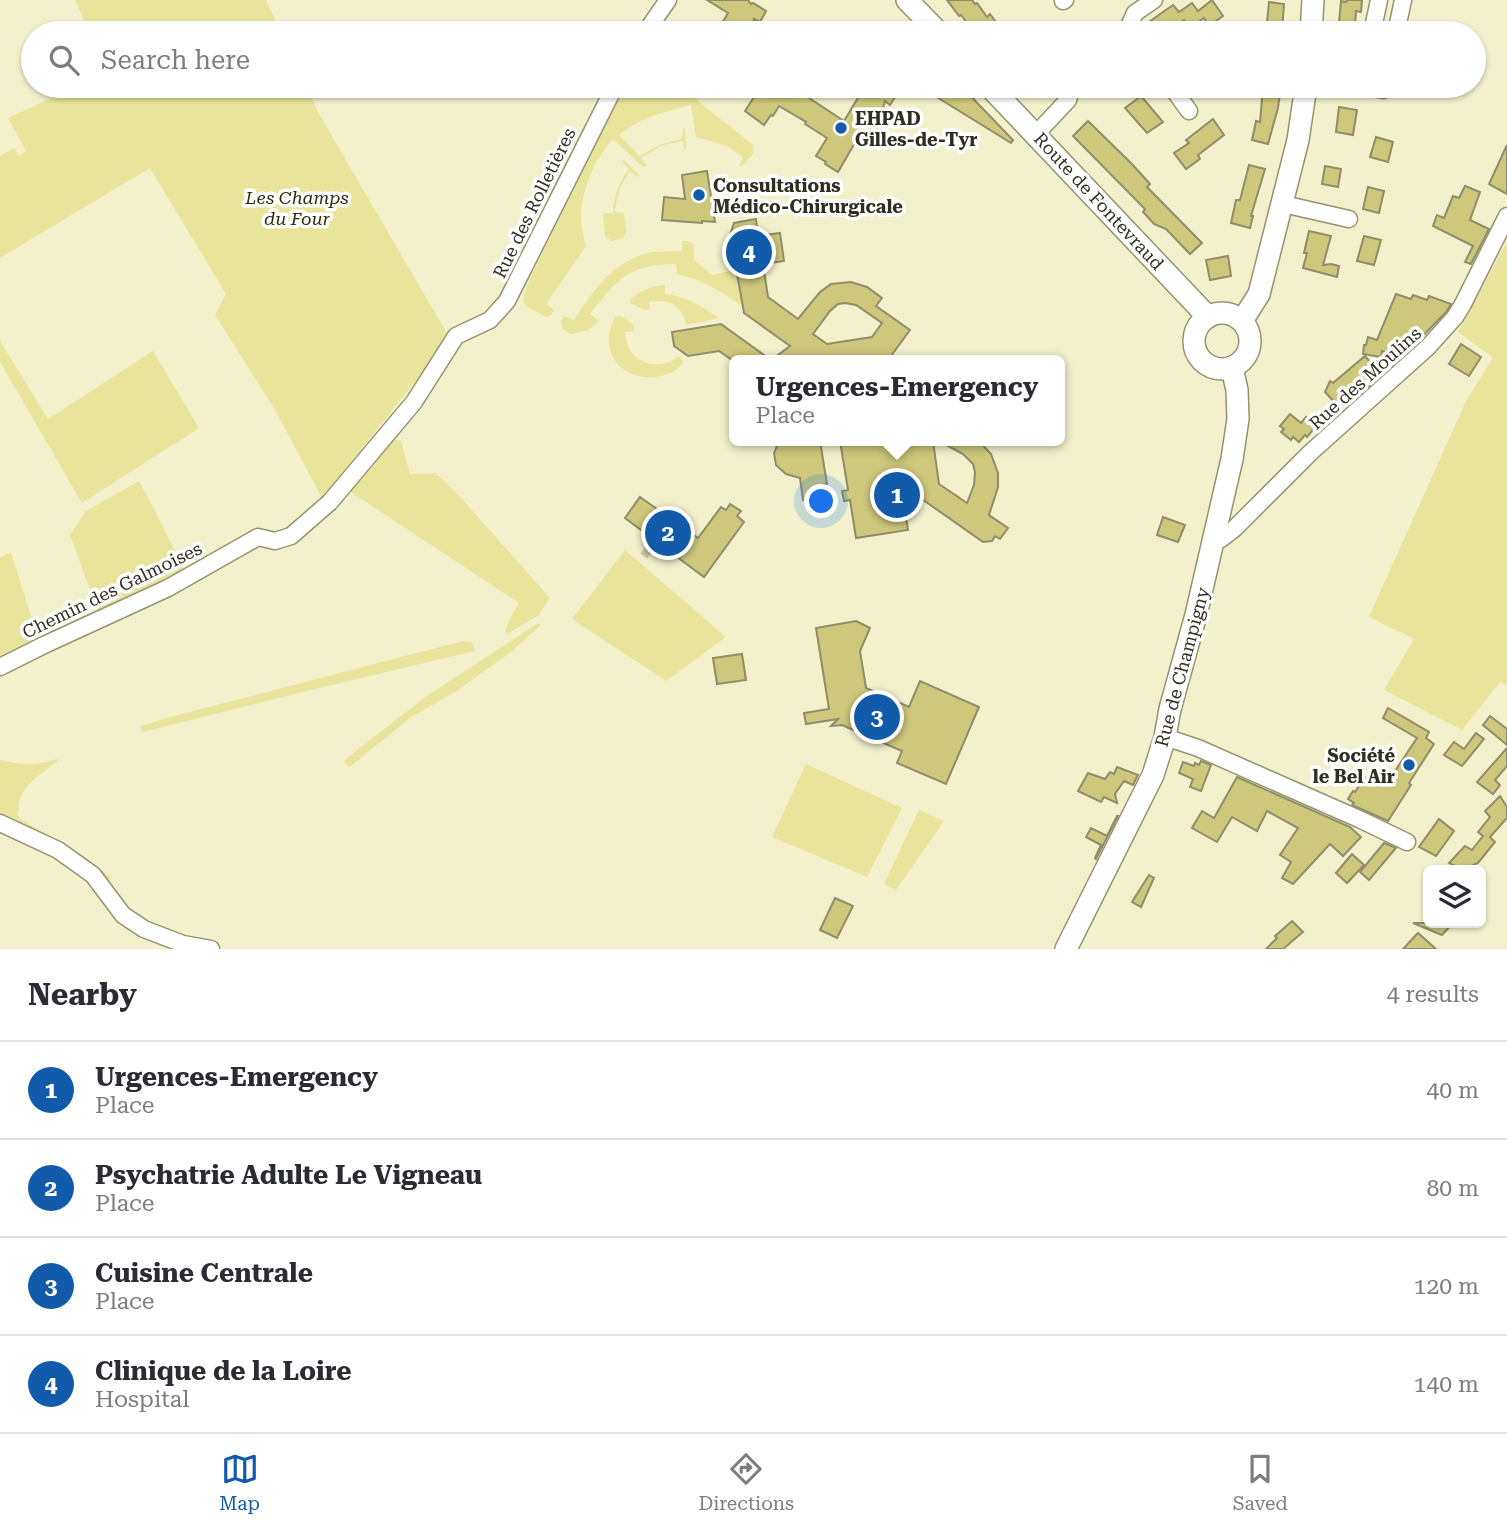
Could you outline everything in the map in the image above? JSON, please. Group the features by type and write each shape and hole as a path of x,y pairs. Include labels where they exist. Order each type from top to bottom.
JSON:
{"street":[{"path":"653,21 668,0"},
{"path":"907,0 927,21"},
{"path":"1132,21 1135,13 1154,0"},
{"path":"1312,21 1313,0"},
{"path":"1375,21 1379,0"},
{"path":"1399,21 1403,0"},
{"name":"Rue des Rolletières","path":"507,301 609,98"},
{"name":"Route de Fontevraud","path":"1001,98 1208,317"},
{"path":"1036,134 1069,98"},
{"path":"1180,98 1189,111"},
{"path":"1242,321 1259,294 1298,140 1304,98"},
{"path":"1283,204 1349,219"},
{"name":"Rue des Moulins","path":"1214,539 1221,539 1234,529 1311,452 1392,381 1446,328 1463,304 1507,216"},
{"name":"Chemin des Galmoises","path":"0,667 168,588 258,537 275,541 291,536 330,502 414,402 456,336 490,320 507,301"},
{"path":"1216,313 1226,313 1242,321 1251,342 1242,362 1222,370 1212,368 1196,354 1194,337 1201,322 1216,313"},
{"name":"Rue de Champigny","path":"1066,949 1153,775 1165,737 1232,459 1238,419 1237,390 1232,368"},
{"path":"1165,737 1198,748 1359,818 1407,842"},
{"path":"0,823 58,850 93,875 123,915 144,929 183,944 211,949"}],"green space":[{"path":"75,0 266,0 276,21 85,21"},
{"name":"Les Champs du Four","path":"51,98 312,98 451,337 322,498 274,408 215,315 226,294 150,168 0,258 0,156 14,148 19,156 26,151 8,118"},
{"path":"617,98 694,98 753,145 753,154 739,166 743,157 727,146 696,137 691,105 644,120 619,135 639,156 662,144 682,139 685,128 686,150 683,141 663,145 641,158 647,166 643,167 613,139 595,164 584,194 581,218 586,246 546,304 554,310 546,317 523,302 525,290"},
{"path":"624,160 639,175 637,177 630,171 622,186 615,212 624,213 626,232 623,238 612,241 605,236 603,213 613,213 622,179 629,169 622,162"},
{"path":"682,241 694,245 694,260 712,275 737,269 742,303 739,304 702,282 677,274 676,264 660,265 635,271 608,291 590,314 599,321 589,330 571,334 562,329 561,321 564,316 574,320 598,287 617,268 640,255 682,251"},
{"path":"1507,242 1507,685 1500,682 1462,730 1384,690 1414,639 1369,617 1466,401 1493,358 1458,332"},
{"path":"665,285 665,294 687,299 719,318 687,325 682,312 668,302 649,302 650,309 631,303 631,299 642,291"},
{"path":"619,316 634,326 634,331 625,332 629,348 640,360 659,364 677,357 683,362 668,374 651,377 627,372 612,355 609,344 615,317"},
{"path":"0,341 48,419 153,351 199,428 82,503 0,362"},
{"path":"387,437 401,441 410,474 436,473 550,598 539,615 507,634 505,631 510,618 519,603 346,489"},
{"path":"139,481 186,574 99,614 70,535 86,511"},
{"path":"625,550 726,637 666,681 572,619"},
{"path":"11,553 40,643 0,658 0,557"},
{"path":"538,623 541,625 511,652 458,690 410,718 351,766 347,766 344,761 424,698"},
{"path":"463,641 472,642 475,651 143,732 141,729 141,726 167,718"},
{"path":"0,760 28,764 58,761 26,788 17,812 20,819 101,869 111,878 109,884 0,818"},
{"path":"806,764 902,808 867,877 772,837"},
{"path":"919,810 944,821 896,890 884,884"}],"building":[{"path":"707,0 748,0 766,11 761,21 723,21 728,13"},
{"path":"947,0 972,0 987,17 990,14 995,21 966,21"},
{"path":"1212,0 1223,16 1216,21 1206,21 1204,18 1200,21 1150,21 1173,5 1179,12 1192,3 1198,11"},
{"path":"1362,0 1361,12 1356,11 1355,21 1339,21 1341,1"},
{"path":"1269,2 1284,4 1283,21 1267,21"},
{"name":"EHPAD Gilles-de-Tyr","path":"753,98 809,98 844,121 858,98 894,98 890,105 885,101 878,119 876,118 860,143 856,141 838,172 816,156 827,138 805,124 806,122 779,106 764,125 745,111"},
{"path":"938,98 973,98 1013,140 1011,143"},
{"path":"1138,98 1143,98 1163,122 1147,133 1125,108"},
{"path":"1262,98 1279,98 1268,144 1252,140 1256,121 1260,122"},
{"path":"1339,107 1357,110 1353,135 1336,132"},
{"path":"1213,119 1224,135 1198,155 1200,159 1186,169 1174,153 1189,143 1186,140"},
{"path":"1088,121 1132,164 1150,184 1147,187 1202,243 1190,254 1166,229 1154,224 1143,212 1145,209 1073,136"},
{"path":"1376,137 1393,142 1388,162 1370,157"},
{"path":"1507,145 1507,194 1489,184"},
{"path":"1249,165 1265,169 1250,228 1231,223"},
{"path":"1325,166 1341,169 1338,187 1322,184"},
{"name":"Consultations Médico-Chirurgicale","path":"707,171 715,222 662,220 664,197 685,199 682,175"},
{"path":"1465,186 1480,192 1470,220 1489,229 1471,264 1465,262 1473,246 1433,226 1437,215 1444,218 1453,196 1459,198"},
{"path":"1368,187 1384,191 1379,213 1363,209"},
{"path":"756,219 758,236 780,233 784,261 763,264 768,297 798,319 820,292 831,284 851,282 867,287 882,298 876,306 910,330 892,355 778,355 790,346 744,313 733,251 728,252 734,223","holes":["838,304 856,305 882,323 872,337 827,344 813,334"]},
{"path":"1309,231 1331,236 1323,265 1339,266 1337,277 1303,268"},
{"path":"1364,236 1381,240 1374,265 1357,261"},
{"path":"1228,256 1231,276 1210,280 1206,260"},
{"path":"1396,294 1411,299 1413,295 1427,300 1429,296 1451,304 1414,345 1402,340 1397,356 1382,351 1381,357 1363,354 1368,337 1377,340"},
{"path":"721,324 764,355 729,355 729,358 719,351 688,356 674,346 672,332"},
{"path":"1461,344 1481,357 1469,376 1449,364"},
{"path":"1365,356 1381,375 1358,396 1353,390 1335,403 1325,392 1330,381 1333,383"},
{"path":"1290,414 1301,423 1306,417 1316,426 1299,442 1293,437 1291,440 1281,432 1284,429 1280,426"},
{"path":"777,446 821,446 827,484 821,485 822,491 815,492 817,498 803,500 800,478 786,474 776,465 774,453"},
{"path":"841,446 934,446 939,484 967,503 974,485 973,464 963,454 948,446 984,446 991,454 998,473 998,487 989,515 1008,528 1000,539 995,536 992,541 983,542 919,497 913,504 904,505 908,530 856,538 850,500 844,501 842,491 848,490"},
{"path":"640,497 698,538 721,507 726,510 730,504 741,511 737,516 744,522 704,577 625,518"},
{"path":"1163,517 1185,525 1178,542 1157,535"},
{"path":"856,621 870,628 860,651 866,688 909,707 920,681 979,707 946,784 897,763 902,751 842,725 831,726 838,719 806,724 804,713 829,709 816,628"},
{"path":"742,654 746,680 717,684 713,658"},
{"path":"1388,708 1429,732 1426,738 1434,744 1388,821 1352,805 1354,803 1348,799 1365,777 1378,786 1382,779 1387,783 1417,738 1383,718"},
{"path":"1490,716 1507,729 1507,745 1483,725"},
{"path":"1476,733 1484,739 1462,766 1444,755 1454,742 1464,749"},
{"path":"1507,748 1507,766 1495,780 1500,785 1493,794 1477,782"},
{"path":"1201,761 1211,765 1201,791 1190,787 1193,779 1179,773 1183,762 1194,766"},
{"path":"1117,767 1138,775 1133,785 1124,781 1115,794 1117,803 1104,797 1101,802 1078,791 1088,773 1105,779 1110,772 1114,774"},
{"path":"1237,777 1350,827 1361,837 1343,856 1330,844 1293,884 1282,878 1291,862 1280,855 1298,828 1267,811 1257,831 1232,817 1217,842 1192,828 1202,811 1214,818"},
{"path":"1500,796 1507,807 1507,818 1490,837 1495,842 1474,865 1449,863 1465,846 1472,850 1483,836 1478,832 1490,817 1485,811"},
{"path":"1117,816 1096,859 1101,845 1086,837 1091,828 1107,836"},
{"path":"1439,819 1454,831 1436,856 1419,847"},
{"path":"1384,843 1396,848 1369,880 1360,872"},
{"path":"1352,854 1364,865 1347,883 1336,873"},
{"path":"1149,875 1154,878 1141,907 1132,902"},
{"path":"835,898 853,906 837,938 820,930"},
{"path":"1292,921 1303,932 1283,949 1266,949 1277,938 1275,936"},
{"path":"1425,928 1448,928 1442,935"},
{"path":"1418,933 1436,949 1403,949"}],"tunnel":[{"path":"645,547 652,552"}],"place":[{"name":"EHPAD Gilles-de-Tyr","path":"841,128"},
{"name":"Consultations Médico-Chirurgicale","path":"699,195"},
{"name":"Clinique de la Loire","path":"749,252"},
{"name":"Urgences-Emergency","path":"897,495"},
{"name":"Psychatrie Adulte Le Vigneau","path":"668,533"},
{"name":"Cuisine Centrale","path":"877,717"},
{"name":"Société le Bel Air","path":"1409,765"}]}
